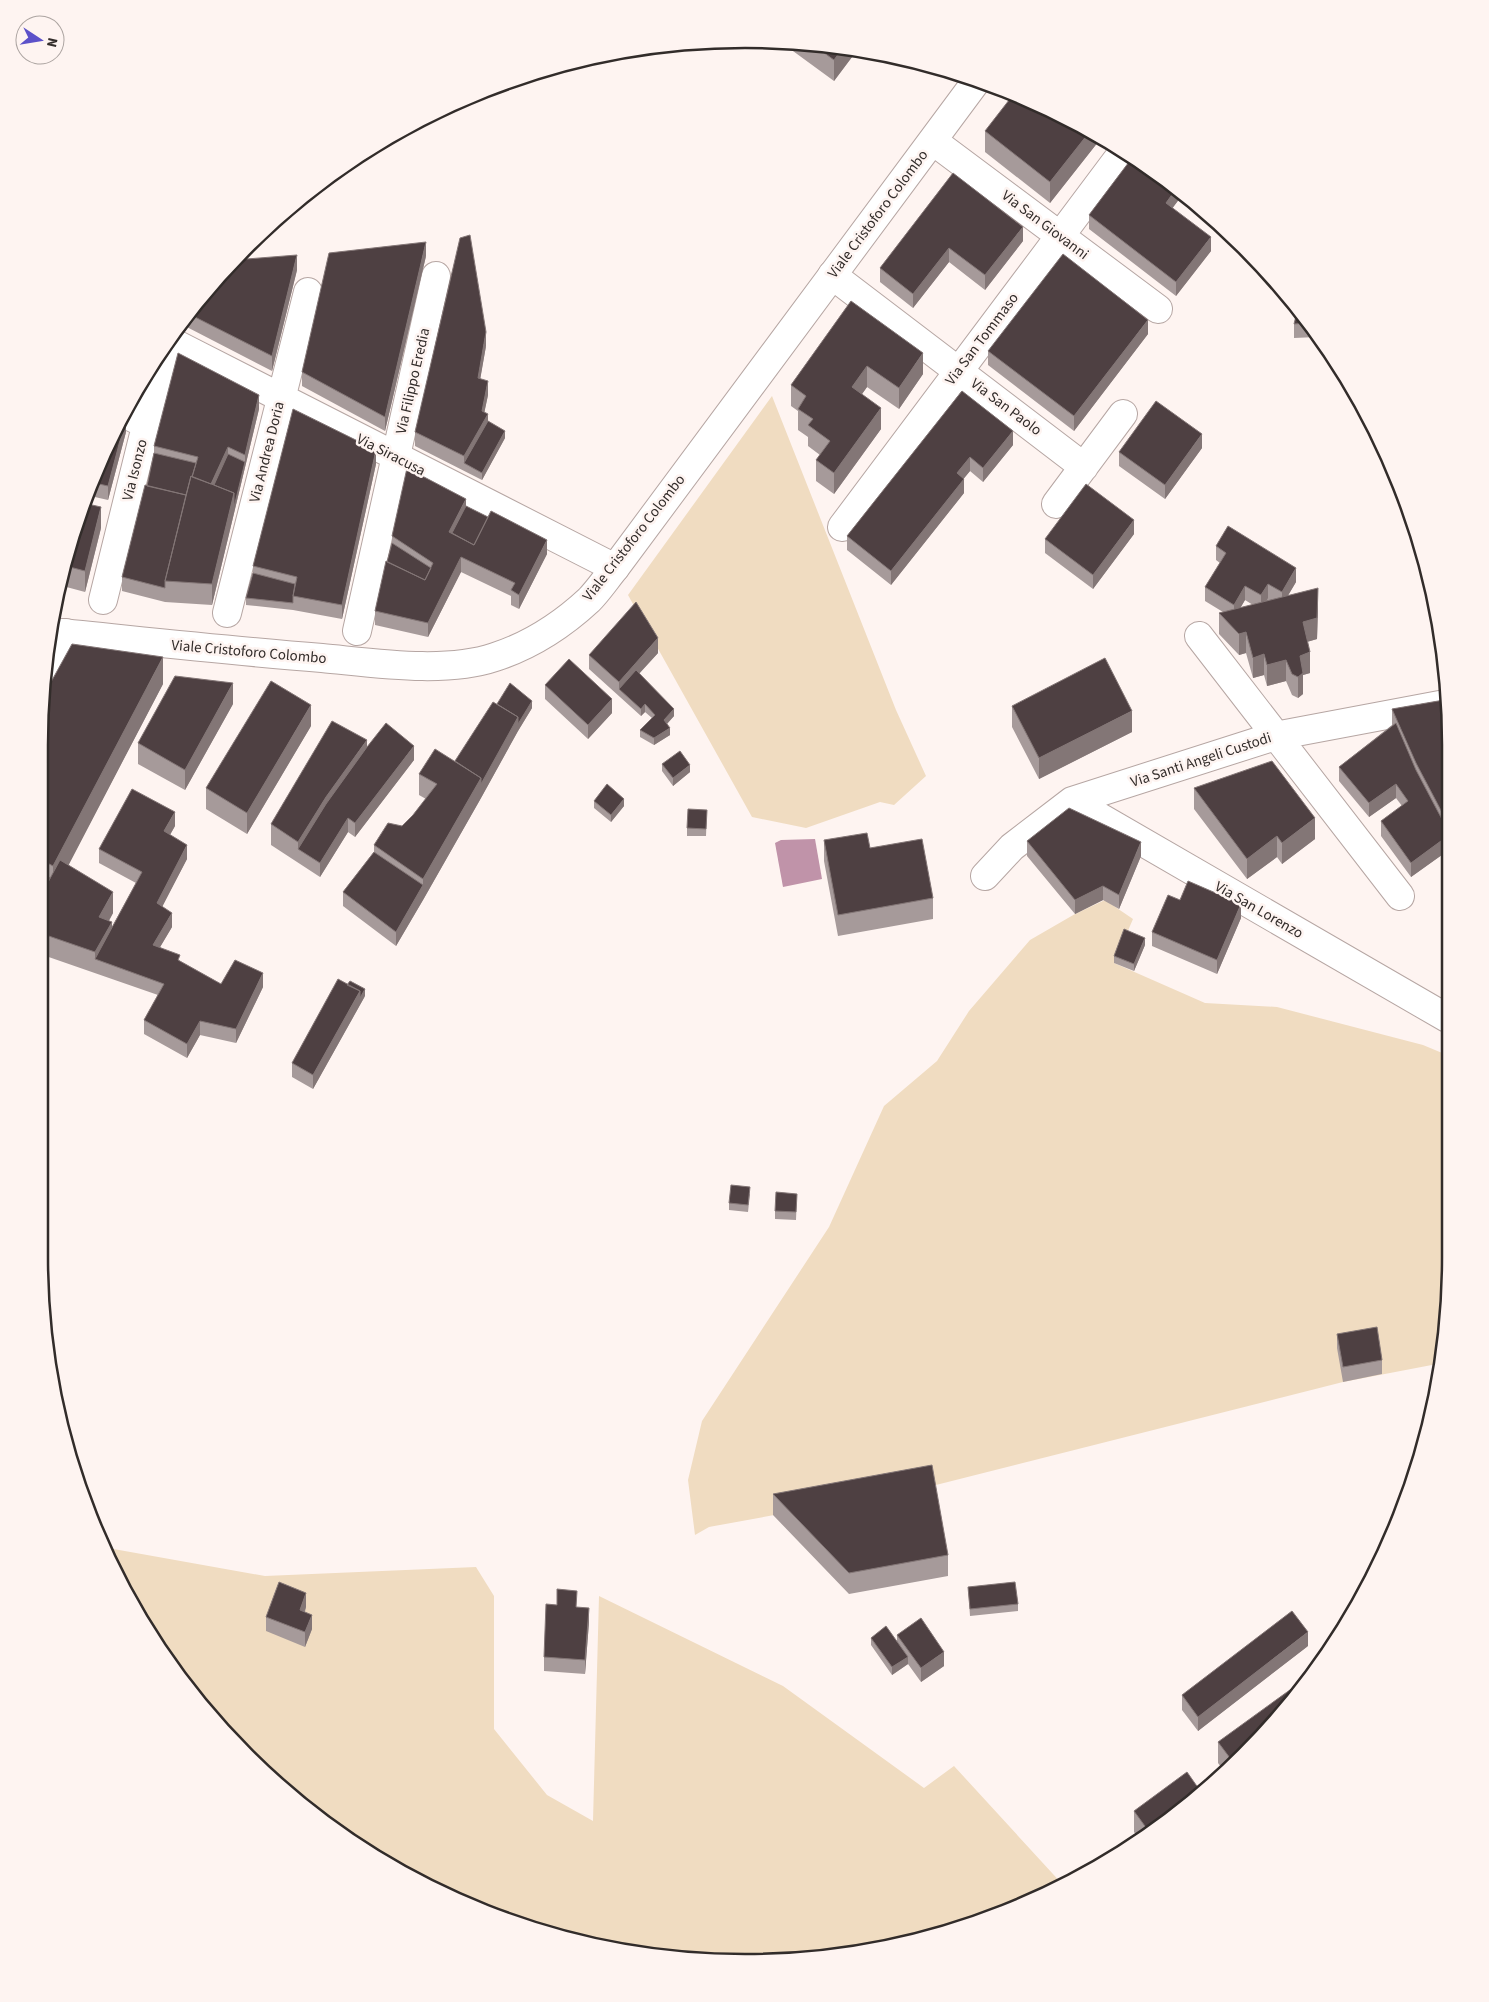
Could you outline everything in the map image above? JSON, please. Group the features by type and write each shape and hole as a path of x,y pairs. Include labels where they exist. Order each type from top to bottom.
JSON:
{"street":[{"name":"Viale Cristoforo Colombo","path":"59,633 198,648 402,665 451,665 494,658 526,644 557,626 590,600 973,86"},
{"name":"Via San Giovanni","path":"932,141 1158,309"},
{"name":"Via San Tommaso","path":"842,527 1119,157"},
{"name":"Via San Paolo","path":"832,275 1084,467"},
{"name":"Via Filippo Eredia","path":"357,631 436,276"},
{"name":"Via Andrea Doria","path":"227,613 308,292"},
{"name":"Via Siracusa","path":"174,345 614,568"},
{"name":"Via Isonzo","path":"103,600 136,419 153,377"},
{"path":"1056,504 1123,414"},
{"path":"54,648 59,633"},
{"path":"1199,636 1400,896"},
{"name":"Via Santi Angeli Custodi","path":"985,876 1012,847 1072,801 1275,736 1440,705"},
{"name":"Via San Lorenzo","path":"1072,801 1442,1015"}],"shaded area":[{"path":"772,396 896,710 926,776 894,805 880,802 806,828 752,817 628,595"},
{"path":"815,839 822,879 783,887 775,843 781,840"},
{"path":"1105,900 1133,919 1114,963 1205,1003 1277,1007 1423,1045 1442,1053 1442,1257 1440,1303 1433,1365 1343,1382 932,1486 709,1527 695,1535 688,1480 702,1421 829,1227 884,1106 937,1061 969,1011 1030,940 1075,914"},
{"path":"112,1549 265,1576 476,1567 494,1596 494,1729 547,1795 593,1821 599,1596 783,1686 924,1788 954,1766 1058,1880 969,1918 925,1931 835,1949 790,1953 699,1953 654,1949 564,1931 520,1918 436,1883 357,1837 285,1782 220,1717 192,1682 165,1645 141,1606"}],"building":[{"path":"823,52 839,54 834,60"},
{"path":"1009,100 1053,119 1086,137 1050,182 985,131"},
{"path":"1128,163 1172,194 1166,203 1211,237 1176,282 1089,215"},
{"path":"953,173 1023,227 985,275 949,248 913,294 880,268"},
{"path":"470,235 486,332 478,378 488,381 482,411 488,414 464,456 415,432 460,238"},
{"path":"426,242 385,417 302,372 329,253"},
{"path":"1063,254 1148,320 1074,416 988,351"},
{"path":"297,255 272,356 195,317 220,285 245,259"},
{"path":"851,301 923,353 899,388 867,366 852,387 881,408 834,473 816,460 830,441 808,425 813,419 798,409 806,396 791,385"},
{"path":"1295,318 1300,324 1294,324"},
{"path":"178,353 259,395 245,455 228,447 211,484 192,477 198,457 154,446"},
{"path":"962,391 1013,431 983,468 970,457 957,473 964,479 891,571 847,536"},
{"path":"1156,401 1202,434 1165,485 1119,452"},
{"path":"293,409 376,450 342,605 293,596 297,577 253,566"},
{"path":"488,421 505,431 482,473 464,463"},
{"path":"123,428 108,486 99,484"},
{"path":"154,453 196,463 186,495 147,486"},
{"path":"228,454 245,462 234,507 234,493 214,485"},
{"path":"407,468 466,499 449,532 474,545 491,511 547,540 519,595 511,590 515,583 461,557 428,623 375,611 386,561 425,580 433,563 392,536"},
{"path":"191,476 234,493 212,584 165,581"},
{"path":"1086,484 1134,520 1093,575 1045,539"},
{"path":"145,485 186,495 165,581 165,588 122,577"},
{"path":"90,505 101,507 85,571 70,567"},
{"path":"466,506 488,517 474,545 452,533"},
{"path":"1228,526 1296,568 1282,592 1268,584 1261,595 1245,586 1234,605 1205,587 1226,553 1216,546"},
{"path":"392,543 431,568 425,580 387,562"},
{"path":"253,573 295,584 293,603 246,598"},
{"path":"1318,588 1317,618 1303,622 1310,652 1300,656 1303,673 1298,677 1292,674 1286,660 1267,665 1264,654 1253,658 1246,632 1239,634 1219,613"},
{"path":"636,602 658,638 619,682 589,655"},
{"path":"72,644 163,657 53,866 48,863 48,744 50,683"},
{"path":"1105,658 1132,711 1039,758 1012,706"},
{"path":"569,659 612,699 588,725 545,685"},
{"path":"636,670 674,709 664,720 670,728 654,738 640,730 655,715 645,704 641,709 619,689"},
{"path":"175,676 233,683 185,770 138,743"},
{"path":"271,681 311,705 247,813 206,788"},
{"path":"510,683 532,701 518,724 518,717 497,704"},
{"path":"1440,701 1442,812 1416,763 1392,709"},
{"path":"493,702 518,717 481,784 481,778 455,761"},
{"path":"332,721 367,740 326,797 298,842 271,824"},
{"path":"386,723 414,746 355,823 348,818 320,863 298,849 326,804"},
{"path":"1396,723 1416,770 1442,819 1442,840 1411,863 1381,821 1408,801 1396,784 1369,803 1339,767"},
{"path":"435,749 481,778 423,879 374,845 388,823 402,826 437,784 419,774"},
{"path":"680,751 690,765 673,778 662,764"},
{"path":"1272,761 1315,818 1282,843 1277,836 1247,859 1194,788"},
{"path":"607,784 624,799 611,815 594,801"},
{"path":"132,789 175,812 164,831 187,845 157,903 172,913 153,945 180,955 178,960 221,984 235,960 263,973 236,1029 200,1021 187,1044 144,1020 164,984 95,959 142,872 99,849"},
{"path":"1069,808 1141,842 1119,895 1103,886 1075,900 1027,841"},
{"path":"688,809 707,810 706,829 687,828"},
{"path":"867,833 870,848 922,839 933,898 838,915 824,840"},
{"path":"374,852 423,885 396,932 343,892"},
{"path":"60,860 113,892 99,917 112,922 95,952 48,936 48,882"},
{"path":"1188,881 1241,904 1217,960 1152,932 1168,895 1180,900"},
{"path":"1124,929 1145,938 1134,964 1114,956"},
{"path":"338,979 360,991 313,1075 292,1063"},
{"path":"350,981 365,989 360,998 360,991 347,985"},
{"path":"731,1185 750,1187 748,1205 729,1203"},
{"path":"776,1192 797,1194 796,1212 775,1211"},
{"path":"1377,1327 1382,1360 1343,1367 1337,1334"},
{"path":"932,1465 948,1555 849,1573 773,1494"},
{"path":"279,1582 306,1593 300,1610 312,1615 305,1632 266,1617"},
{"path":"1015,1582 1018,1604 970,1609 968,1587"},
{"path":"557,1589 577,1591 576,1607 589,1608 585,1660 544,1657 546,1604 557,1605"},
{"path":"1292,1611 1308,1632 1198,1717 1182,1695"},
{"path":"921,1618 944,1652 921,1668 897,1635"},
{"path":"886,1626 908,1657 892,1667 871,1638"},
{"path":"1292,1689 1269,1717 1229,1757 1218,1742"},
{"path":"1187,1772 1198,1787 1146,1827 1134,1811"}]}
